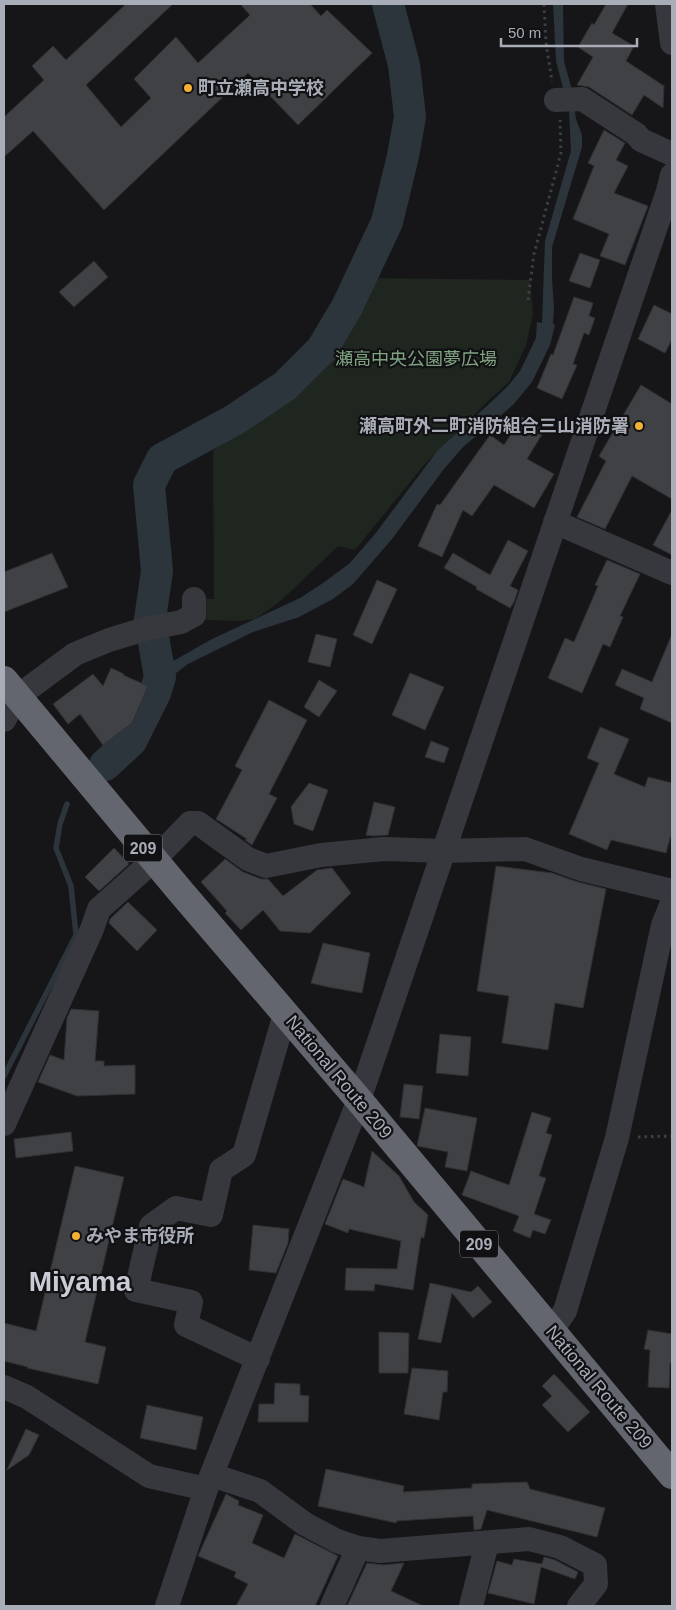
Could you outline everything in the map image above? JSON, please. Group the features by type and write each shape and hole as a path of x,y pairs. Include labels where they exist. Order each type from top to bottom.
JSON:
{"highway":[{"name":"National Route 209","path":"10,688 359,1100 672,1475"}],"street":[{"path":"667,4 672,43"},
{"path":"556,100 582,99 636,134 641,140 672,154"},
{"path":"167,1606 209,1482 359,1100 671,185"},
{"path":"555,522 672,573"},
{"path":"4,720 10,688 75,654 109,640 145,629 181,622 194,615 194,599"},
{"path":"4,1124 92,929 99,909 154,860 190,823 198,823 248,859 266,866 321,855 384,849 444,851 525,849 581,869 672,891"},
{"path":"552,1330 565,1311 617,1138 663,925 672,903"},
{"path":"258,1359 186,1326 191,1302 136,1290 151,1226 176,1208 211,1215 221,1170 244,1155 285,1014"},
{"path":"4,1387 28,1397 149,1476 209,1482 260,1491 305,1524 358,1548 380,1551 487,1544 529,1539 560,1547 595,1565 596,1584 579,1606"},
{"path":"471,1606 487,1544"},
{"path":"332,1606 358,1548"}],"path":[{"path":"528,300 534,254 561,153 561,123 546,43 544,4"},
{"path":"617,1138 672,1136"}],"green space":[{"name":"瀬高中央公園夢広場","path":"368,278 530,280 533,315 526,345 509,382 424,465 355,550 338,546 288,594 255,619 239,621 204,620 203,599 214,599 213,451 223,441 280,403 331,350"}],"shaded area":[{"path":"553,4 563,4 564,61 572,90 576,119 582,135 582,147 552,247 553,324 555,325 550,345 532,382 513,405 463,447 444,469 392,539 353,584 333,599 299,617 253,632 188,664 171,677 163,667 210,640 300,598 350,563 375,534 438,450 508,386 520,371 536,338 537,322 542,323 545,241 571,151 569,111 556,61"}],"building":[{"path":"126,4 173,4 86,85 121,127 151,98 134,79 176,37 198,63 250,15 240,4 310,4 321,16 327,10 372,53 298,125 248,73 104,210 33,131 4,157 4,117 44,80 32,66 53,46 66,60"},
{"path":"606,4 628,4 612,33 634,46 626,61 664,86 663,108 644,95 632,115 589,87 577,85 593,57 578,47"},
{"path":"604,130 625,143 616,160 628,166 614,193 648,206 625,265 600,256 609,234 573,219 594,166 588,163"},
{"path":"580,253 600,260 590,288 569,281"},
{"path":"94,261 108,277 74,307 59,292"},
{"path":"574,297 593,303 589,316 595,318 589,335 584,333 573,364 577,365 562,399 537,388 551,354 553,355"},
{"path":"654,305 672,314 672,339 665,353 638,339"},
{"path":"641,385 672,404 672,499 632,476 605,529 577,517 606,461 599,456"},
{"path":"522,417 544,431 527,459 554,474 534,508 494,485 472,516 463,510 442,557 418,546 437,504 440,505 490,435 504,445"},
{"path":"672,510 672,555 653,545"},
{"path":"508,540 528,551 510,586 518,590 510,608 444,568 453,553 490,575"},
{"path":"52,553 68,587 4,612 4,572"},
{"path":"607,560 640,574 620,616 623,617 610,647 603,644 582,693 548,678 565,638 574,642 598,586 595,585"},
{"path":"377,580 397,589 372,644 353,635"},
{"path":"316,634 337,639 330,667 308,662"},
{"path":"672,634 672,723 640,709 644,698 615,685 622,669 652,682"},
{"path":"111,668 148,686 132,723 103,745 80,714 68,724 53,704 93,674 103,686"},
{"path":"410,673 444,687 425,730 392,715"},
{"path":"319,680 337,691 319,717 304,707"},
{"path":"269,700 307,720 269,794 277,798 252,845 245,840 247,839 216,819 242,770 235,766"},
{"path":"600,727 629,739 614,774 645,787 648,777 672,783 672,831 666,853 611,840 607,850 569,834 599,763 587,758"},
{"path":"431,741 449,748 444,763 425,757"},
{"path":"309,783 328,790 313,831 294,824 291,807"},
{"path":"374,802 395,807 388,835 366,835"},
{"path":"114,848 129,864 99,891 85,877"},
{"path":"225,859 243,872 261,879 268,879 283,896 317,870 332,868 351,893 310,933 280,931 263,910 241,930 201,882"},
{"path":"496,866 552,873 606,889 583,1008 555,1003 548,1050 502,1043 509,996 477,991"},
{"path":"128,902 157,930 137,951 109,923 110,919"},
{"path":"323,943 370,953 362,993 311,983"},
{"path":"71,1009 99,1011 95,1061 104,1061 104,1066 135,1065 135,1094 77,1096 38,1082 50,1055 64,1060 67,1018"},
{"path":"440,1034 471,1037 468,1076 436,1073"},
{"path":"404,1084 423,1086 419,1119 400,1117"},
{"path":"425,1108 477,1118 467,1171 445,1167 448,1152 417,1146"},
{"path":"532,1112 551,1118 546,1133 552,1135 539,1176 546,1178 534,1214 551,1220 545,1234 533,1230 530,1238 513,1231 519,1216 462,1195 471,1171 509,1185"},
{"path":"71,1132 73,1151 16,1158 14,1139"},
{"path":"372,1151 399,1176 414,1202 428,1215 424,1238 421,1237 413,1290 375,1284 374,1291 345,1290 346,1268 397,1269 401,1241 349,1229 348,1233 325,1224 343,1179 364,1187"},
{"path":"75,1166 124,1177 85,1342 106,1347 98,1384 4,1361 4,1323 36,1331"},
{"path":"253,1225 289,1229 288,1243 276,1273 249,1270"},
{"path":"430,1283 471,1292 478,1286 492,1302 473,1318 452,1293 441,1343 418,1339"},
{"path":"648,1330 672,1334 672,1363 670,1363 669,1388 648,1387 650,1350 644,1349"},
{"path":"379,1332 409,1333 408,1373 379,1373"},
{"path":"412,1368 448,1371 447,1392 443,1392 439,1420 404,1414"},
{"path":"554,1374 590,1412 568,1432 542,1405 552,1396 542,1386"},
{"path":"275,1383 300,1384 300,1395 309,1396 308,1422 258,1422 259,1404 274,1404"},
{"path":"147,1405 203,1417 196,1450 140,1438"},
{"path":"26,1429 39,1435 29,1455 7,1470"},
{"path":"326,1469 404,1486 403,1492 472,1488 472,1484 527,1482 530,1489 605,1508 597,1537 487,1510 481,1529 474,1530 473,1516 397,1521 396,1523 318,1506"},
{"path":"226,1494 239,1501 238,1505 263,1515 252,1543 284,1558 295,1534 338,1556 315,1606 236,1606 248,1584 234,1577 236,1572 198,1556"},
{"path":"544,1557 555,1560 578,1572 575,1579 541,1567 534,1604 488,1593 497,1561 512,1565 514,1559 542,1564"},
{"path":"367,1563 383,1565 404,1563 391,1591 423,1606 347,1606"}],"waterway":[{"path":"105,765 131,741 155,693 160,677 150,619 157,571 149,485 162,459 234,420 285,386 322,349 347,307 387,222 403,156 410,117 404,65 388,4"},
{"path":"4,1076 76,935 71,886 56,848 60,824 67,804"}],"place":[{"name":"町立瀬高中学校","path":"188,88"},
{"name":"瀬高町外二町消防組合三山消防署","path":"639,426"},
{"name":"みやま市役所","path":"76,1236"}],"district":[{"name":"Miyama","path":"80,1281"}]}
